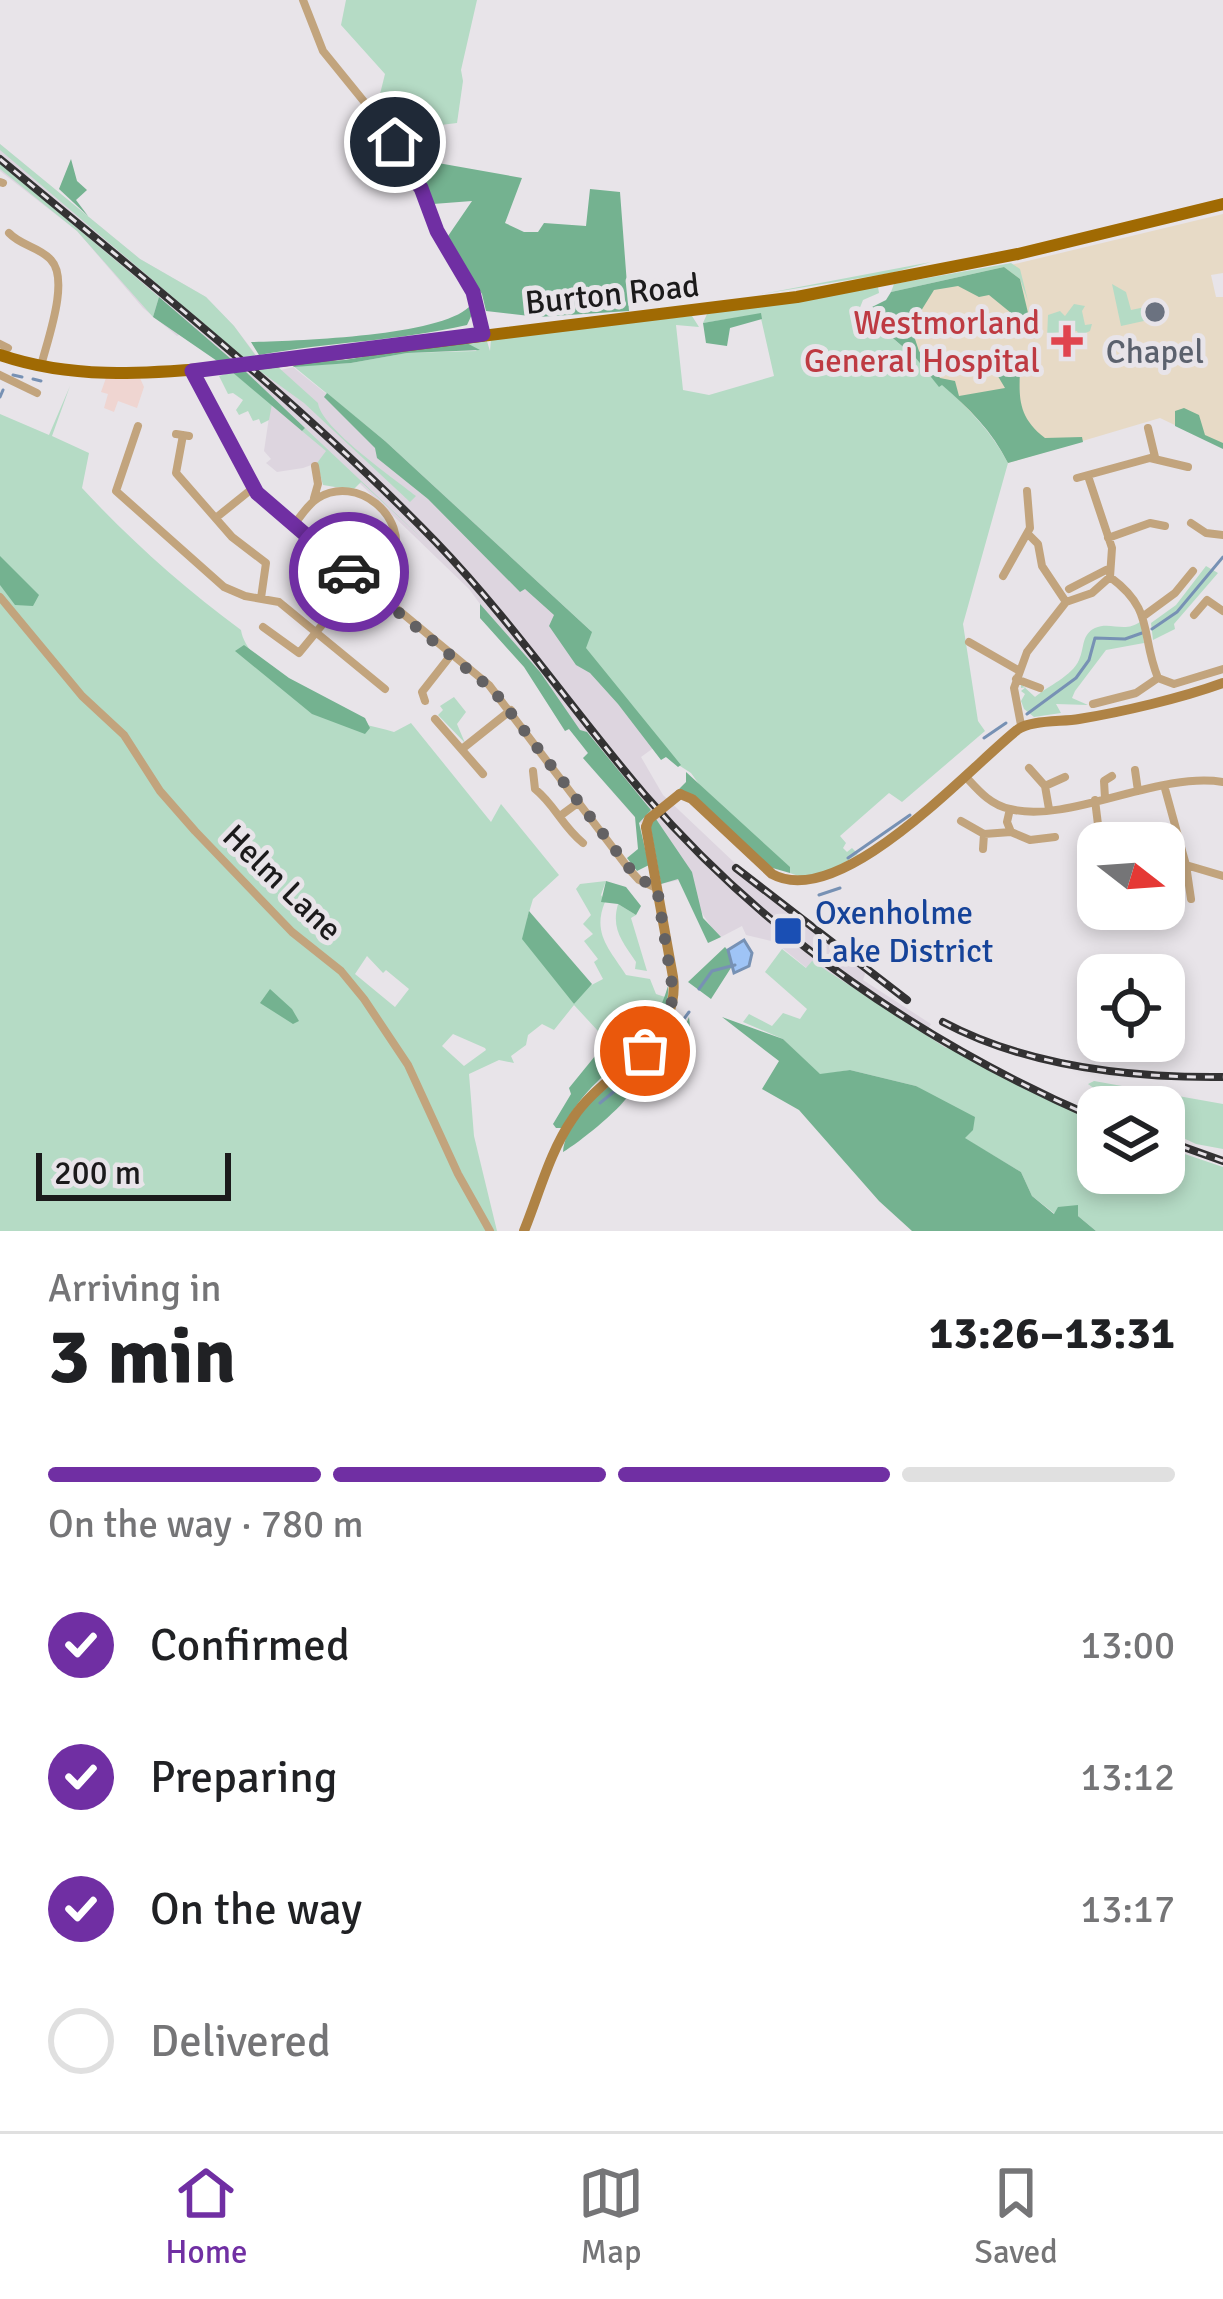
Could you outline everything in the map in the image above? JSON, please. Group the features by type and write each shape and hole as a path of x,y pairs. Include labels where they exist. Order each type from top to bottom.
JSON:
{"main road":[{"name":"Burton Road","path":"3,349 41,367 117,375 228,368 797,297 983,261 1223,204"},
{"path":"524,1231 574,1114 593,1091 645,1051 671,1006 674,987 646,827 649,819 680,794 692,799 772,874 800,881 834,871 883,844 1021,725 1081,719 1223,683"}],"street":[{"path":"303,0 322,51 392,136 405,168 421,188 437,231 473,292 483,334"},
{"path":"9,233 50,259 58,274 58,296 41,367"},
{"path":"192,371 253,488 489,685 636,877 657,888"},
{"path":"0,375 25,382 37,393"},
{"path":"138,426 116,491 224,587 279,602 379,687"},
{"path":"1148,428 1155,458"},
{"path":"183,435 176,473 232,537 266,562 261,598"},
{"path":"1021,725 1014,704 1017,675 1039,634 1066,602 1092,593 1108,573 1113,556 1083,477 1155,458 1188,467"},
{"path":"314,500 315,466"},
{"path":"318,484 327,493"},
{"path":"217,518 253,488"},
{"path":"1003,576 1028,534 1027,491"},
{"path":"293,526 314,500 327,493 365,496 390,518 396,542 394,560 372,590"},
{"path":"1108,538 1154,518 1165,526"},
{"path":"1191,524 1223,535"},
{"path":"1028,534 1038,544 1042,566 1066,602"},
{"path":"1144,614 1175,593 1193,571"},
{"path":"1069,589 1084,578 1108,573"},
{"path":"1108,573 1131,593 1144,614 1158,678"},
{"path":"1084,578 1092,593"},
{"path":"262,627 296,653 359,580"},
{"name":"Helm Lane","path":"0,597 82,696 124,736 160,791 195,832 298,938 340,971 364,1000 408,1065 490,1231"},
{"path":"1194,615 1207,601 1223,611"},
{"path":"969,642 1040,688"},
{"path":"425,701 422,692 452,655"},
{"path":"1158,678 1174,684 1223,668"},
{"path":"1093,704 1140,692 1158,678"},
{"path":"462,749 511,710"},
{"path":"436,718 483,774"},
{"path":"1029,768 1045,786 1049,808"},
{"path":"1135,770 1138,791"},
{"path":"532,771 530,791 582,843"},
{"path":"965,776 988,799 1010,809 1049,808 1201,778 1223,782"},
{"path":"1100,822 1104,781 1112,776"},
{"path":"1045,786 1065,777"},
{"path":"1164,785 1172,822"},
{"path":"560,816 579,802"},
{"path":"1010,809 1006,822 1010,832"},
{"path":"961,821 984,833 1010,832 1030,840 1055,837"},
{"path":"982,849 984,833"},
{"path":"1191,899 1186,865 1223,876"}],"shaded area":[{"path":"0,144 140,259 206,297 259,359 281,370 293,367 385,441 522,566 658,738 641,757 663,795 738,866 867,968 863,980 931,1024 929,1028 947,1049 837,979 814,974 775,942 746,935 742,926 717,935 679,880 661,884 651,830 583,758 588,754 576,736 565,731 525,667 480,618 480,604 469,589 327,452 317,463 303,468 277,472 266,463 271,459 264,451 271,404 224,364 181,334 177,336 143,308 77,231 0,171"},
{"name":"Westmorland General Hospital","path":"1223,214 1223,273 1211,275 1216,297 1223,297 1223,448 1160,418 1008,463 992,433 915,357 906,326 915,288"},
{"path":"106,378 140,378 144,387 137,408 118,401 114,412 104,408 108,394 101,392"}],"green space":[{"path":"346,0 477,0 461,70 457,123 391,131 375,114 385,74 341,25"},
{"path":"0,144 140,259 206,297 256,356 243,357 0,150"},
{"path":"71,159 77,181 87,190 76,200 88,216 59,189"},
{"path":"0,163 159,297 153,317 77,231 0,169"},
{"path":"438,163 522,178 505,223 524,232 538,232 544,223 586,226 590,189 620,192 629,311 538,317 486,311 482,294 446,239 472,201 433,204 426,185 409,168 436,168"},
{"path":"931,262 891,273 762,294"},
{"path":"1011,263 1020,269 1028,301 1020,279 1004,267 891,292 894,284"},
{"path":"1004,267 1020,279 1029,317 1016,317 989,295 979,297 958,286 934,290 911,327 919,351 940,378 955,381 959,396 1005,388 993,368 999,359 1020,356 1020,400 1034,429 1045,438 1082,437 1083,442 1008,463 971,411 939,387 915,357 862,312 886,300 891,292"},
{"path":"1112,284 1126,292 1131,310 1150,306 1153,319 1121,326"},
{"path":"878,287 879,293 863,300 859,310 970,412 1008,463 963,624 978,721 985,731 902,802 889,793 840,836 847,852 852,848 858,854 826,873 799,876 790,873 691,773 666,757 658,738 585,648 591,631 385,441 292,365 437,343 434,348 295,366 407,353 477,351 461,340 486,338 490,351 491,339 497,336 692,316 699,327 676,325 683,390 709,395 774,376 760,314 703,323 707,314"},
{"path":"159,297 231,359 220,363 153,317"},
{"path":"470,300 474,310 467,325 441,330 259,355 251,342 399,331 453,317 469,307"},
{"path":"1074,304 1085,306 1082,311 1085,325 1092,324 1090,331 1079,336 1077,331 1052,333 1047,339 1048,315 1060,311 1065,316"},
{"path":"761,313 762,319 730,328 727,346 706,343 703,323"},
{"path":"461,340 480,350 407,353 293,367 297,363 345,360"},
{"path":"278,367 318,403 344,438 416,496 410,502 304,403 257,369"},
{"path":"245,371 305,428 302,431 232,372"},
{"path":"232,372 272,404 269,420 253,421 248,411 239,415 236,410 243,400 228,394 219,376"},
{"path":"70,386 52,436 89,453 82,488 119,526 241,630 253,654 291,688 353,721 394,732 411,723 491,822 501,804 559,875 533,899 527,919 574,1004 584,989 603,979 594,962 598,959 584,941 593,934 583,924 591,915 576,889 580,884 606,881 600,923 608,949 626,975 650,979 656,994 665,997 653,1023 622,1057 574,1005 554,1030 542,1024 528,1035 526,1045 511,1056 514,1063 499,1060 469,1074 474,1136 497,1231 0,1231 0,414 49,435","holes":["367,956 409,989 395,1007 355,974","453,1034 485,1048 486,1050 464,1066 442,1046"]},
{"path":"327,393 592,632 586,648 681,765 666,757 661,760 618,704 590,673 576,665 549,626 554,615 525,589 520,592 428,499 377,458 375,448 324,397"},
{"path":"1184,408 1199,415 1205,435 1223,443 1223,449 1175,426 1175,411"},
{"path":"305,428 429,545 361,482 353,490 323,485 317,463 326,451 302,431"},
{"path":"0,556 39,595 33,606 15,605 0,585"},
{"path":"1206,566 1218,573 1174,624 1175,629 1153,640 1151,623 1176,605"},
{"path":"480,604 651,810 639,823 649,865 637,871 627,858 638,849 635,817 583,758 588,753 569,729 565,731 524,667 480,618"},
{"path":"1141,621 1144,643 1106,650 1075,691 1072,698 1088,705 1056,704 1061,713 1034,717 1021,701 1025,688 1035,697 1065,676 1076,666 1085,638 1095,628 1129,627"},
{"path":"244,645 289,678 365,718 370,728 365,734 312,714 235,651"},
{"path":"454,697 466,712 457,724 465,743 438,715 443,710 440,706"},
{"path":"686,772 790,867 790,873 769,867 677,791 686,782"},
{"path":"656,819 692,872 703,918 721,937 708,943 678,879 661,884 650,824"},
{"path":"606,881 626,887 641,906 636,915 618,904 601,902"},
{"path":"618,904 636,915 631,918 647,971 635,969 636,962 619,935"},
{"path":"529,911 592,984 574,1004 522,939"},
{"path":"725,947 736,960 711,999 688,982"},
{"path":"782,949 806,968 812,961 946,1048 1077,1110 1077,1194 1185,1194 1185,1154 1223,1167 1223,1231 1096,1231 1078,1216 1055,1214 1032,1196 1021,1172 964,1138 943,1103 916,1086 850,1070 820,1075 783,1039 743,1022 749,1014 772,1026 783,1013 800,1019 807,1009 765,972"},
{"path":"668,986 667,1004 654,1031 592,1087 562,1128 556,1128 553,1124 571,1094 569,1088 604,1045 610,1043 623,1056 631,1048 651,1025"},
{"path":"270,989 299,1021 293,1024 260,1003"},
{"path":"674,1016 680,1024 686,1024 689,1017 690,1029 686,1051 675,1069 648,1089 651,1096 639,1100 628,1096 563,1152 567,1135 585,1108 648,1055"},
{"path":"722,1017 783,1039 820,1074 850,1070 916,1086 975,1117 973,1130 965,1138 1021,1172 1032,1196 1054,1214 1058,1207 1078,1205 1078,1216 1096,1231 912,1231 879,1201 799,1110 762,1089 779,1061"},
{"path":"1185,1097 1223,1104 1223,1149 1185,1139"}],"water":[{"path":"744,940 752,953 749,966 734,973 728,950"}],"waterway":[{"path":"13,375 22,377"},
{"path":"33,379 41,381"},
{"path":"0,397 3,390"},
{"path":"1152,629 1177,612 1223,557"},
{"path":"1027,714 1076,678 1089,660 1095,638 1125,639 1142,633"},
{"path":"984,738 1006,723"},
{"path":"848,858 910,815"},
{"path":"819,895 840,888"},
{"path":"699,989 712,971 735,965"},
{"path":"600,1103 655,1058 689,1012"}],"railway":[{"path":"0,159 223,345 385,491 491,603 644,794 743,895 796,940 911,1021 1077,1109"},
{"path":"736,868 907,1000"},
{"path":"943,1022 1009,1049 1079,1066 1223,1077"},
{"path":"1185,1147 1223,1161"}],"way so far":[{"path":"349,572 489,685 636,877 657,888 674,997 645,1051"}],"place":[{"name":"Chapel","path":"1155,312"},
{"name":"Westmorland General Hospital","path":"1067,341"},
{"name":"Oxenholme Lake District","path":"788,931"}],"route":[{"path":"349,572 257,493 192,371 483,334 473,292 437,231 421,188 405,168 395,142"}]}
